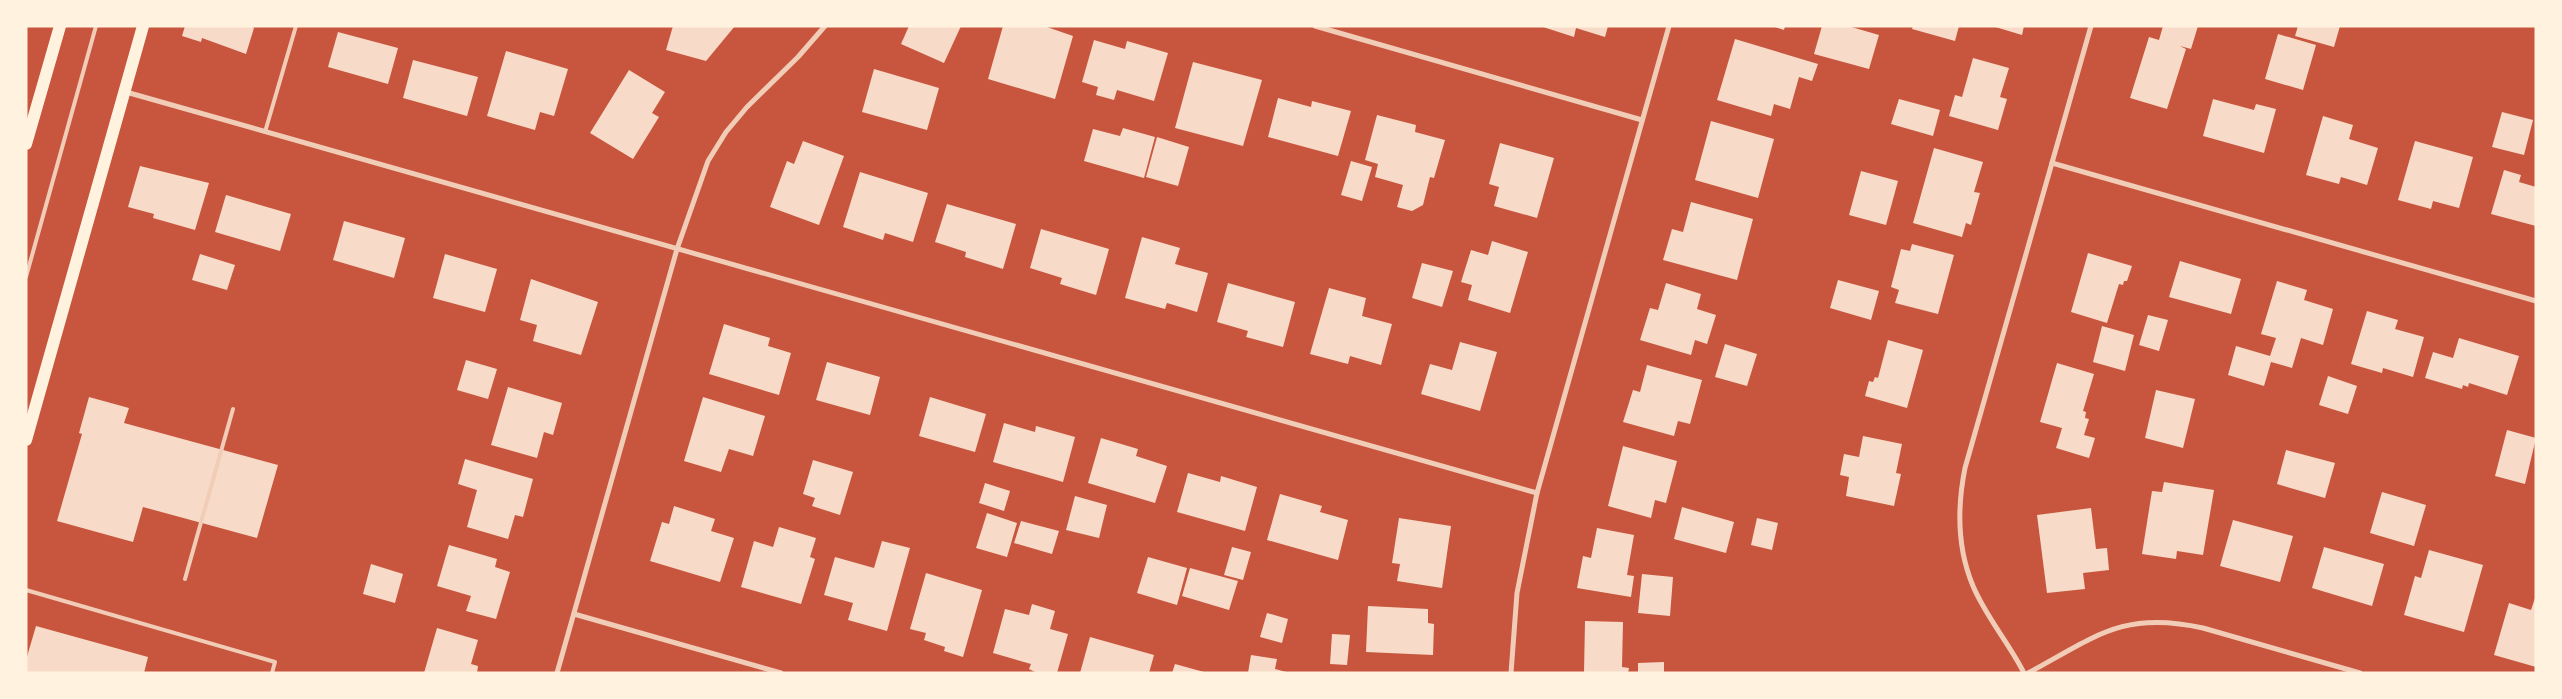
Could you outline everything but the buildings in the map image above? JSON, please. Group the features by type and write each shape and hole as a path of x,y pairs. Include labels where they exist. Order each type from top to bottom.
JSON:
{"main road":[{"path":"26,144 60,26"},
{"path":"26,440 143,26"}],"street":[{"path":"557,673 676,249 708,161 726,132 746,108 825,26"},
{"path":"1315,26 1642,120"},
{"path":"1511,673 1517,593 1537,493 1669,26"},
{"path":"2024,673 1974,587 1962,543 1959,518 1960,494 1965,468 2091,26"},
{"path":"125,92 1537,493"},
{"path":"2052,163 2536,301"},
{"path":"574,614 781,673"},
{"path":"2028,673 2100,633 2125,624 2151,620 2178,622 2203,628 2360,673"}],"lane":[{"path":"26,277 96,26"},
{"path":"265,132 296,26"},
{"path":"185,579 233,409"},
{"path":"26,590 275,662 272,673"}]}
